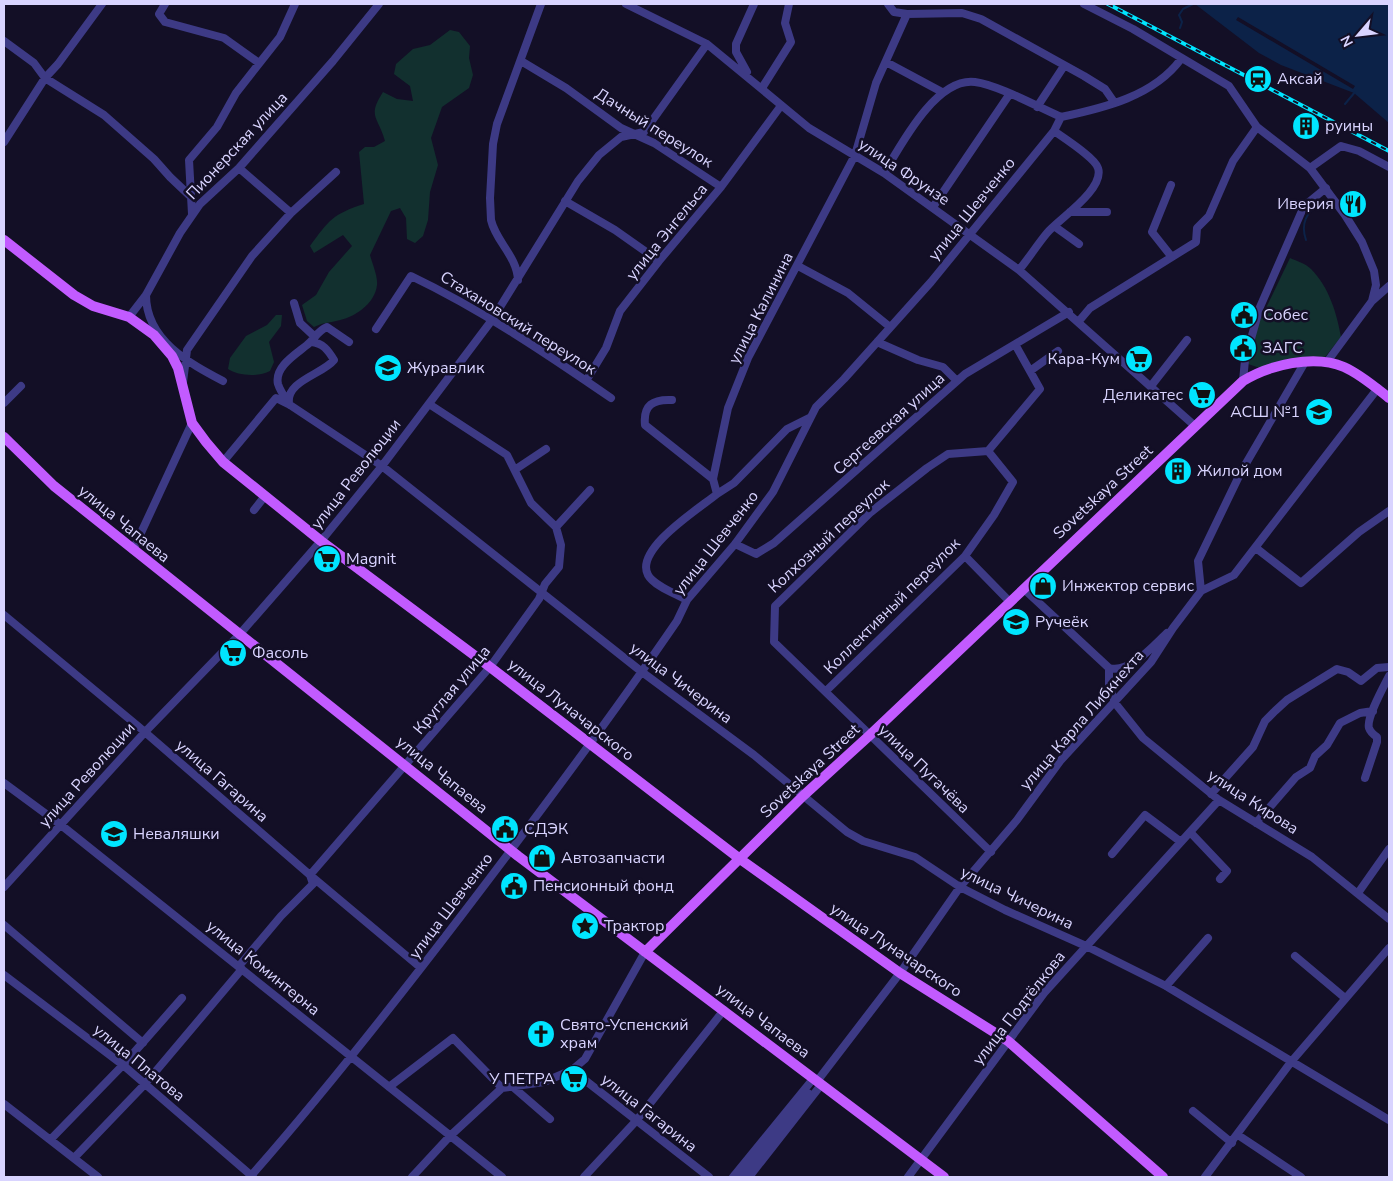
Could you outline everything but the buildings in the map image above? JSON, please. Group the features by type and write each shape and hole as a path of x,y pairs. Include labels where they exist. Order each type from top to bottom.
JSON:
{"main road":[{"name":"улица Луначарского","path":"4,240 74,296 93,306 129,317 144,326 164,346 178,368 192,423 223,462 265,496 321,541 490,667 740,859 900,973 1008,1041 1162,1177"},
{"name":"Sovetskaya Street","path":"645,952 803,796 870,735 1242,381 1259,372 1305,362 1327,362"},
{"path":"1327,362 1344,367 1378,388 1389,398"},
{"name":"улица Чапаева","path":"4,437 54,486 238,635 407,766 511,850 944,1177"}],"street":[{"path":"5,139 45,78 58,64 102,4"},
{"path":"164,4 159,14 165,22 224,38 259,63"},
{"path":"192,214 189,194 191,181 188,160 217,127 236,94 280,37 296,4"},
{"name":"Пионерская улица","path":"129,317 146,295 192,214 209,195 239,168 320,76 379,4"},
{"path":"518,280 518,269 513,258 493,229 490,198 494,137 540,4"},
{"name":"улица Фрунзе","path":"626,4 707,44 750,77 780,107 809,128 884,173 1019,270 1069,312 1195,426"},
{"path":"750,77 736,52 736,44 754,4"},
{"path":"762,88 791,42 784,23 789,4"},
{"path":"888,4 894,12 907,14 962,13 981,19 1105,90 1114,102"},
{"path":"1084,4 1133,29 1229,86 1257,126 1310,168 1326,188 1362,242 1374,271 1376,285 1372,301"},
{"name":"улица Калинина","path":"717,494 713,479 728,408 748,358 855,155 876,83 907,14"},
{"path":"4,41 34,64 45,78 104,115 154,159 189,194"},
{"name":"улица Революции","path":"4,887 145,732 238,635 321,541 382,466 492,320 578,181 599,155 621,137 644,132 707,44"},
{"path":"884,173 909,132 942,92 957,84 974,82 992,86 1061,117 1136,95 1160,82 1173,70 1181,59"},
{"name":"Дачный переулок","path":"521,61 566,88 621,128 636,133 721,187"},
{"path":"886,62 942,92"},
{"path":"1037,107 1064,66"},
{"path":"933,207 1009,95"},
{"name":"улица Энгельса","path":"586,381 606,348 620,311 721,187 780,107"},
{"name":"улица Шевченко","path":"252,1177 352,1057 590,744 677,621 687,600 735,544 773,492 799,443 809,418 816,408 931,282 1054,131 1061,117"},
{"path":"1079,321 1090,308 1196,242 1196,228 1209,216 1233,161 1257,126"},
{"path":"1019,270 1054,226 1094,187 1098,177 1098,168 1093,161 1054,131"},
{"path":"1310,168 1341,146 1359,151 1389,167"},
{"path":"239,168 291,213"},
{"path":"183,382 187,350 252,256 291,213 336,172"},
{"path":"1171,185 1152,232 1171,256"},
{"path":"1242,381 1245,360 1260,307 1304,206 1326,188"},
{"path":"565,201 615,230 659,261"},
{"path":"1070,212 1107,212"},
{"path":"1054,226 1079,244"},
{"path":"798,266 848,293 890,327"},
{"name":"Стахановский переулок","path":"376,329 411,276 456,298 611,398"},
{"path":"1327,362 1372,301 1389,286"},
{"path":"146,295 148,314 154,328 186,362 224,381"},
{"path":"290,405 288,398 292,391 306,378 328,366 334,360 327,349 312,339 300,323 294,303"},
{"name":"Сергеевская улица","path":"735,544 756,554 774,543 821,504 965,374 1016,346 1069,312"},
{"path":"290,405 278,384 280,372 287,361 327,327 350,342"},
{"path":"1151,386 1187,340"},
{"path":"877,342 918,360 943,367 957,381"},
{"path":"988,451 1040,389 1016,346"},
{"path":"1030,371 1058,351"},
{"path":"1201,591 1198,561 1245,466 1305,362"},
{"path":"4,403 21,386"},
{"name":"улица Карла Либкнехта","path":"741,1177 900,973 960,887 991,852 1061,760 1151,662 1172,628 1201,591 1234,575 1378,388"},
{"path":"223,462 276,398 290,405"},
{"path":"672,400 658,400 648,408 644,414 645,425 713,479"},
{"path":"428,404 507,455 516,469 531,503 556,527 590,490"},
{"name":"улица Чичерина","path":"290,405 382,466 642,672 754,755 847,832 863,840 914,857 960,887 1166,986 1230,1022 1290,1062 1389,1120"},
{"name":"улица Шевченко","path":"717,494 734,484 787,429 809,418"},
{"path":"133,550 192,423"},
{"path":"516,469 546,449"},
{"name":"Коллективный переулок","path":"826,691 965,556 994,515 1013,482 988,451"},
{"name":"Колхозный переулок","path":"774,642 775,606 871,512 948,454 988,451"},
{"path":"687,600 652,580 647,574 647,558 662,538 717,494"},
{"path":"254,510 265,496"},
{"path":"1256,548 1301,583 1359,532 1389,511"},
{"name":"Круглая улица","path":"74,1158 145,1084 281,916 313,884 310,875 407,766 490,667 543,592 545,584 559,567 561,545 556,527"},
{"path":"965,556 1010,602"},
{"path":"1024,589 1109,668 1115,670 1133,662 1172,628"},
{"name":"улица Гагарина","path":"4,615 145,732 421,968"},
{"name":"улица Пугачёва","path":"774,642 991,852"},
{"path":"1211,794 1253,747 1265,721 1287,700 1337,669 1348,672 1361,681 1376,668 1389,667"},
{"name":"улица Кирова","path":"1109,668 1109,685 1115,703 1143,738 1219,800 1312,857 1358,892 1389,919"},
{"path":"1365,778 1377,742 1377,737 1369,730 1373,711 1389,676"},
{"path":"1256,823 1296,777 1310,768 1311,762 1327,745 1340,723 1360,713 1373,711"},
{"name":"улица Коминтерна","path":"4,783 61,825 502,1177"},
{"name":"улица Подтёлкова","path":"908,1177 1044,993 1219,800"},
{"path":"1112,854 1144,815 1181,842"},
{"path":"1190,832 1227,871 1220,879"},
{"path":"1358,892 1389,849"},
{"name":"улица Платова","path":"4,926 143,1043"},
{"path":"1166,986 1208,938"},
{"path":"1205,1177 1238,1135 1290,1062 1389,948"},
{"name":"Sovetskaya Street","path":"502,1088 544,1082 572,1070 585,1058 596,1042 645,952"},
{"path":"1295,956 1346,998"},
{"name":"улица Платова","path":"4,974 123,1065 252,1177"},
{"path":"51,1140 123,1065 182,998"},
{"path":"584,1177 636,1121 724,1010"},
{"path":"389,1087 453,1038 502,1088 450,1136 412,1177"},
{"name":"улица Гагарина","path":"572,1070 709,1177"},
{"name":"улица Карла Либкнехта","path":"733,1177 817,1081"},
{"name":"улица Карла Либкнехта","path":"749,1177 817,1081"},
{"path":"513,1087 550,1119"},
{"path":"4,1104 98,1177"},
{"path":"1194,1110 1232,1143"},
{"path":"1238,1135 1301,1177"}],"green space":[{"path":"450,30 459,32 470,46 469,58 473,75 469,88 442,107 431,138 438,165 430,192 428,220 423,236 415,243 407,239 406,218 400,208 391,211 370,255 377,281 372,298 368,304 350,317 314,327 307,321 302,305 316,295 329,272 352,246 343,235 314,253 310,246 332,219 345,211 364,204 359,152 365,147 374,147 385,141 375,116 378,100 383,92 397,99 413,101 410,86 394,74 396,64 413,49 430,45"},
{"path":"1290,258 1309,267 1323,284 1334,310 1341,337 1325,357 1260,368 1248,364 1256,329"},
{"path":"276,315 282,315 281,326 269,342 274,362 270,371 249,375 228,369 230,358 246,336 267,325"}],"water":[{"path":"1195,4 1389,4 1389,123 1354,93 1281,65 1259,53"}],"pier":[{"path":"1238,17 1355,86 1353,89 1236,20"}],"waterway":[{"path":"1180,28 1182,22 1179,15 1183,9 1193,4"},
{"path":"1345,104 1355,92"},
{"path":"1306,240 1304,223 1308,214 1320,201"}],"railway":[{"path":"1108,4 1389,151"}],"place":[{"name":"Аксай","path":"1258,79"},
{"name":"руины","path":"1306,126"},
{"name":"Иверия","path":"1353,204"},
{"name":"Собес","path":"1244,315"},
{"name":"ЗАГС","path":"1243,348"},
{"name":"Кара-Кум","path":"1139,359"},
{"name":"Журавлик","path":"388,368"},
{"name":"Деликатес","path":"1202,395"},
{"name":"АСШ №1","path":"1319,412"},
{"name":"Жилой дом","path":"1178,471"},
{"name":"Magnit","path":"327,559"},
{"name":"Инжектор сервис","path":"1043,586"},
{"name":"Ручеёк","path":"1016,622"},
{"name":"Фасоль","path":"233,653"},
{"name":"СДЭК","path":"505,829"},
{"name":"Неваляшки","path":"114,834"},
{"name":"Автозапчасти","path":"542,858"},
{"name":"Пенсионный фонд","path":"514,886"},
{"name":"Трактор","path":"585,926"},
{"name":"Свято-Успенский храм","path":"541,1034"},
{"name":"У ПЕТРА","path":"574,1079"}]}
